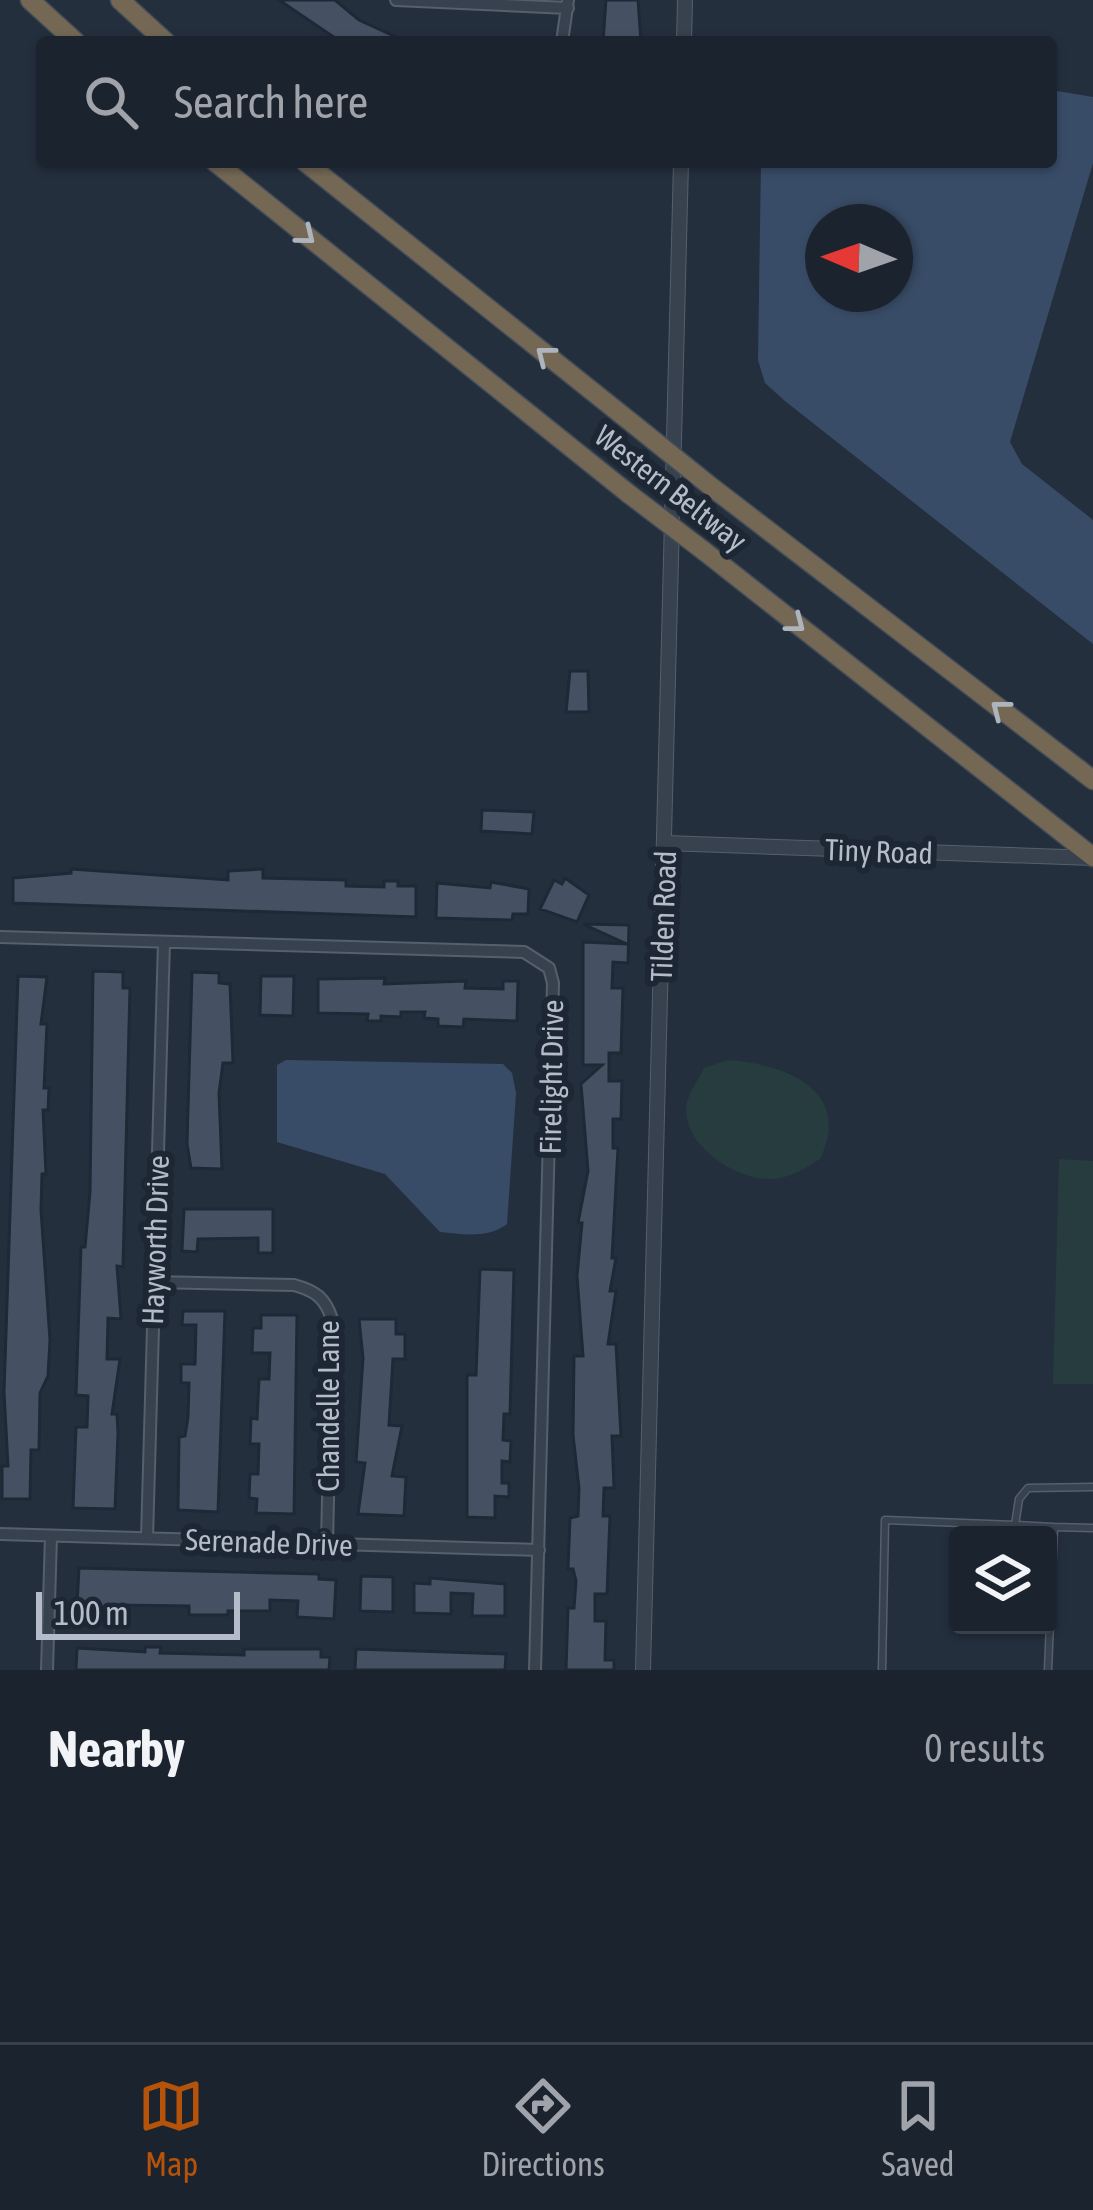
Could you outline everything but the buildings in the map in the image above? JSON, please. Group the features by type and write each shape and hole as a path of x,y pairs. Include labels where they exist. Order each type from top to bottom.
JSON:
{"highway":[{"path":"30,0 69,36"},
{"path":"120,0 159,36"},
{"name":"Western Beltway","path":"222,168 1093,858"},
{"name":"Western Beltway","path":"312,168 637,428 1093,780"}],"street":[{"path":"396,0 568,4 563,36"},
{"path":"684,36 685,0"},
{"name":"Tilden Road","path":"643,1670 681,168"},
{"name":"Tiny Road","path":"665,843 1093,858"},
{"name":"Firelight Drive","path":"0,937 524,952 549,968 553,983 536,1670"},
{"name":"Hayworth Drive","path":"147,1538 164,942"},
{"name":"Chandelle Lane","path":"154,1282 294,1285 314,1291 327,1303 332,1319 327,1544"},
{"name":"Serenade Drive","path":"0,1534 538,1550"},
{"path":"47,1670 51,1536"}],"lane":[{"path":"1015,1525 1019,1499 1028,1488 1093,1487"},
{"path":"882,1670 885,1520 1028,1526"},
{"path":"1057,1528 1093,1528"},
{"path":"1048,1670 1050,1634"}],"green space":[{"path":"728,1060 791,1075 821,1098 828,1115 828,1135 820,1159 789,1176 768,1179 739,1172 711,1156 691,1131 687,1102 704,1068"},
{"path":"1059,1159 1093,1161 1093,1384 1053,1384"}],"water":[{"path":"1057,91 1093,97 1093,163 1010,442 1022,464 1093,520 1093,644 765,383 758,360 761,168 1057,168"},
{"path":"286,1060 503,1064 512,1073 516,1093 507,1224 483,1234 440,1232 385,1174 277,1142 277,1065"}]}
